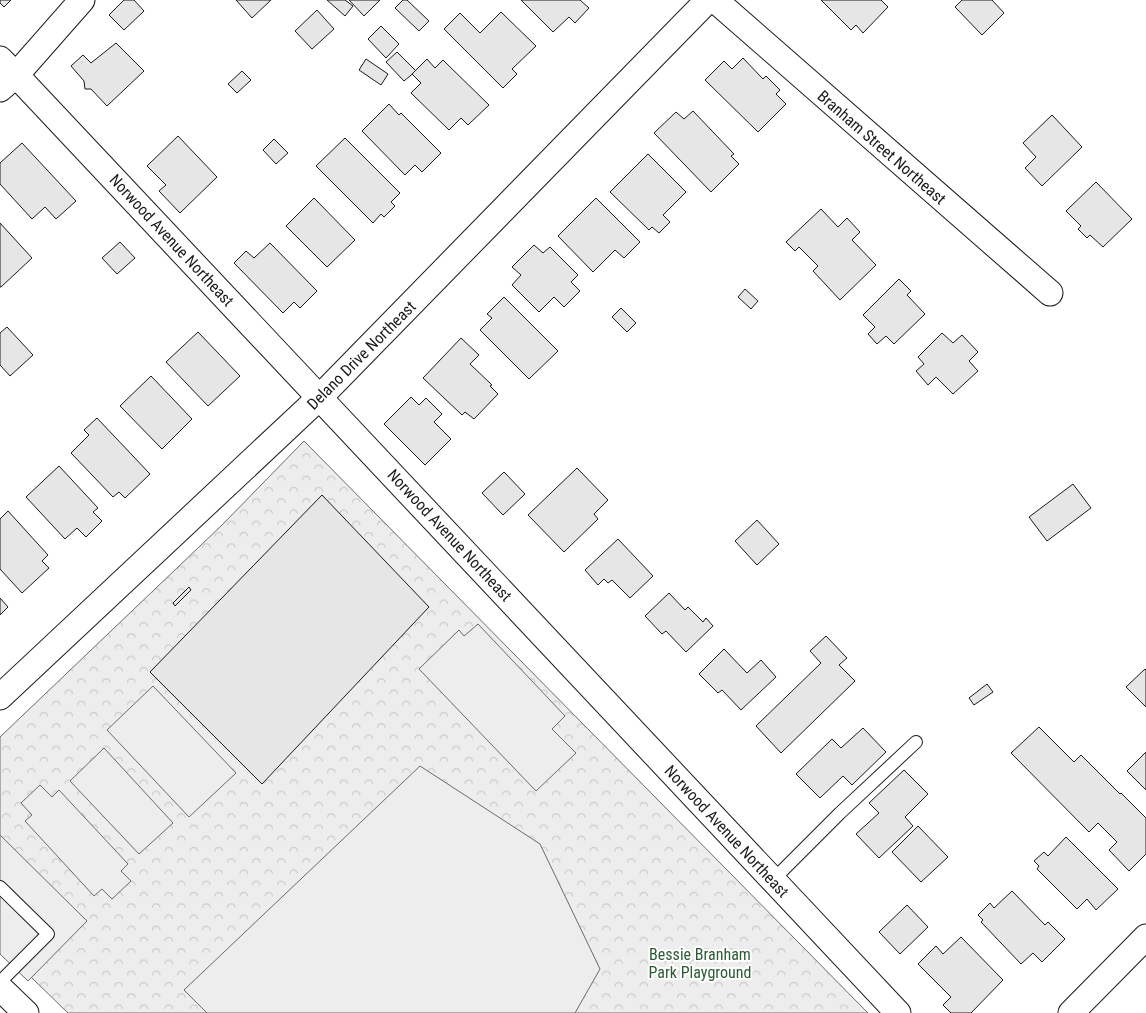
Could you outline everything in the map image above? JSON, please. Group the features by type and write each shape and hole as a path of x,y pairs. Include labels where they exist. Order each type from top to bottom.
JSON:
{"street":[{"path":"5,74 82,0"},
{"name":"Delano Drive Northeast","path":"0,697 320,397 708,0"},
{"name":"Branham Street Northeast","path":"715,0 1050,293"},
{"name":"Norwood Avenue Northeast","path":"5,74 320,397 898,1013"},
{"path":"1071,1013 1146,936"},
{"path":"0,988 26,1013"}],"lane":[{"path":"773,880 840,813 916,742"},
{"path":"0,887 48,934 0,982"}],"green space":[{"name":"Bessie Branham Park Playground","path":"304,441 868,1013 68,1013 0,947 0,737 222,525"}],"shaded area":[{"path":"478,624 565,716 552,729 576,753 536,791 419,669 459,630 464,636"},
{"path":"153,686 236,773 189,817 107,730"},
{"path":"104,748 173,823 139,854 70,781"},
{"path":"420,766 540,844 600,969 575,1013 207,1013 184,990"},
{"path":"40,785 52,797 59,790 128,864 121,871 131,881 112,899 102,889 94,896 25,821 32,815 21,803"},
{"path":"0,835 87,921 28,981 0,954"}],"building":[{"path":"0,0 11,0 4,7"},
{"path":"124,0 134,0 144,11 124,30 109,15"},
{"path":"236,0 271,0 252,18"},
{"path":"327,0 345,0 353,6 345,16"},
{"path":"349,0 380,0 364,16"},
{"path":"403,0 407,0 429,21 419,31 395,8"},
{"path":"521,0 580,0 589,8 575,23 569,17 553,32"},
{"path":"821,0 881,0 888,7 863,33 856,25 851,30"},
{"path":"962,0 992,0 1004,13 982,35 955,7"},
{"path":"317,10 334,29 312,49 295,31"},
{"path":"501,12 536,46 512,69 517,74 503,88 444,29 460,13 480,33"},
{"path":"381,26 399,44 386,58 368,39"},
{"path":"116,43 144,71 107,106 91,89 85,89 84,81 71,66 83,55 91,63"},
{"path":"397,52 416,71 404,81 386,62"},
{"path":"743,58 763,79 766,76 780,90 776,94 786,104 758,132 705,80 724,61 732,69"},
{"path":"366,59 388,74 381,85 359,70"},
{"path":"427,59 435,68 443,60 489,105 468,125 461,118 449,130 411,93 421,83 412,74"},
{"path":"242,71 251,80 237,93 228,84"},
{"path":"389,104 399,115 401,113 441,153 422,172 415,165 405,175 362,131"},
{"path":"693,111 734,154 731,156 739,164 711,192 654,133 676,112 684,119"},
{"path":"1052,115 1082,147 1042,186 1025,168 1036,157 1023,143"},
{"path":"178,136 217,177 180,213 159,191 166,185 147,166"},
{"path":"345,138 400,193 391,202 395,206 384,217 381,214 373,223 316,166"},
{"path":"274,139 288,153 276,164 263,150"},
{"path":"22,143 76,201 56,219 45,207 32,219 0,184 0,163"},
{"path":"648,154 686,192 663,215 670,222 659,233 652,227 649,230 610,192"},
{"path":"1096,182 1132,219 1103,247 1090,235 1087,238 1078,229 1081,226 1066,211"},
{"path":"314,198 355,240 327,267 286,226"},
{"path":"596,198 640,242 624,258 615,250 593,272 558,236"},
{"path":"821,209 838,227 847,218 860,232 852,240 876,265 840,300 813,271 818,266 799,247 795,251 786,242"},
{"path":"0,223 32,258 1,287 0,287"},
{"path":"120,242 135,258 117,274 102,258"},
{"path":"270,243 317,291 300,308 294,302 283,313 234,263 246,251 254,258"},
{"path":"534,245 543,253 550,247 578,275 571,282 580,291 564,307 554,297 539,312 512,285 521,275 512,267"},
{"path":"899,279 911,291 907,295 925,314 894,344 886,336 877,344 868,334 875,327 863,315"},
{"path":"745,289 758,301 751,309 738,297"},
{"path":"504,297 558,351 529,379 480,330 492,318 487,314"},
{"path":"621,308 636,323 627,332 612,317"},
{"path":"7,327 33,355 10,376 0,365 0,333"},
{"path":"198,332 240,376 208,406 166,362"},
{"path":"942,333 953,343 962,335 978,352 969,361 978,371 953,394 936,377 928,385 916,371 924,364 918,357"},
{"path":"461,338 479,355 470,364 492,385 490,386 498,394 474,419 465,412 462,415 423,378"},
{"path":"151,376 192,419 162,449 120,406"},
{"path":"411,397 419,405 426,398 442,414 434,422 451,439 425,465 384,424"},
{"path":"97,418 150,474 125,498 119,492 113,497 71,453 89,435 84,430"},
{"path":"59,466 98,508 93,512 102,521 86,537 77,528 65,539 26,497"},
{"path":"577,468 608,500 594,514 598,519 564,552 528,515"},
{"path":"504,472 525,494 503,515 482,493"},
{"path":"1073,484 1091,508 1047,541 1029,517"},
{"path":"322,495 429,607 262,784 150,672"},
{"path":"8,511 48,555 42,561 49,568 22,593 0,569 0,519"},
{"path":"757,520 779,544 757,565 735,541"},
{"path":"618,539 653,576 630,598 612,580 608,583 604,579 598,585 585,570"},
{"path":"189,587 191,590 175,606 173,603"},
{"path":"669,593 685,610 688,607 703,622 706,618 713,626 686,652 666,631 662,634 645,616"},
{"path":"0,598 8,607 0,615"},
{"path":"826,636 847,658 839,665 855,681 781,753 756,726 821,663 810,651"},
{"path":"724,649 747,673 761,660 776,677 741,710 722,690 718,693 699,674"},
{"path":"1146,670 1146,707 1126,687"},
{"path":"987,684 993,692 974,705 969,698"},
{"path":"1039,727 1074,762 1081,755 1146,818 1146,854 1129,871 1109,850 1117,842 1098,823 1089,832 1011,753"},
{"path":"863,728 886,752 852,785 843,776 820,798 796,774 832,739 841,748"},
{"path":"1146,752 1146,790 1127,771"},
{"path":"904,770 928,794 905,817 913,826 879,858 856,834 879,813 869,803"},
{"path":"918,826 948,857 921,882 892,852"},
{"path":"1066,837 1118,889 1096,910 1087,899 1077,909 1037,869 1039,866 1034,861 1044,852 1048,856"},
{"path":"1012,891 1045,925 1048,922 1065,939 1042,962 1033,953 1021,964 981,922 983,920 978,915 990,903 994,908"},
{"path":"907,905 928,927 900,954 879,932"},
{"path":"961,937 1003,980 971,1013 951,1013 943,1005 951,997 918,964 936,946 943,954"}]}
